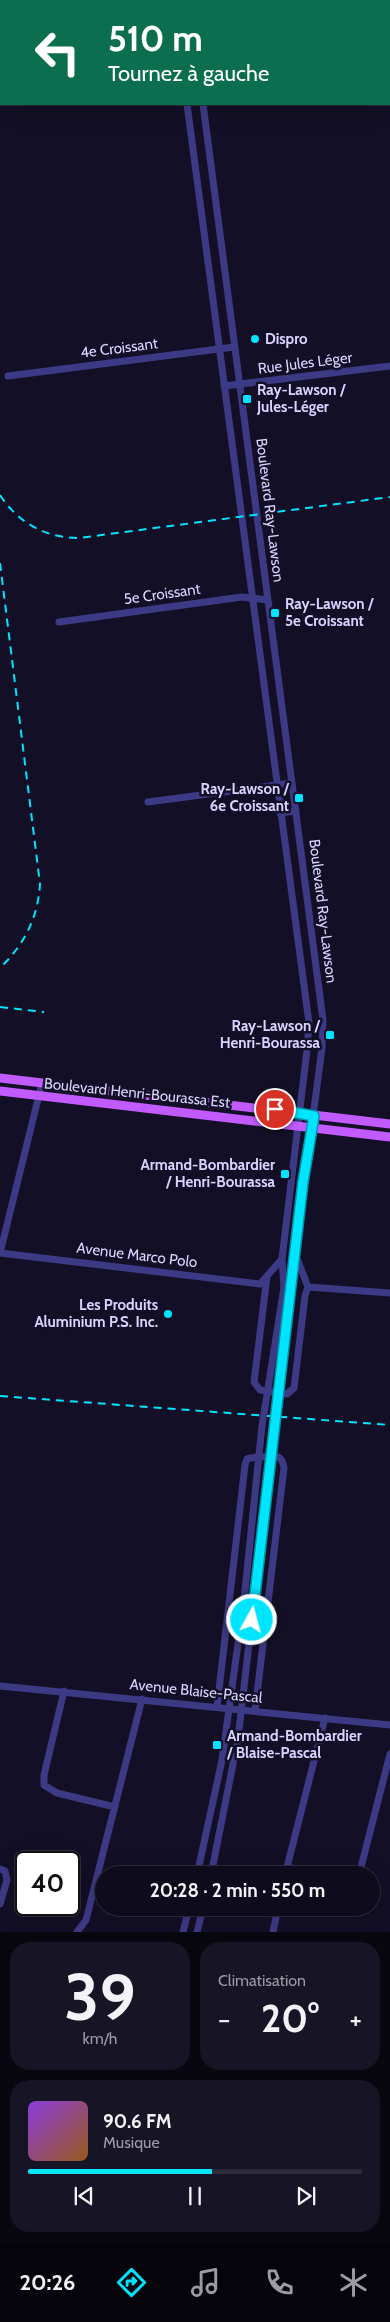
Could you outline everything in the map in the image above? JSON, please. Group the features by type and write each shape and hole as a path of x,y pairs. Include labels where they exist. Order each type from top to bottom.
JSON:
{"main road":[{"name":"Boulevard Henri-Bourassa Est","path":"0,1078 390,1124"},
{"name":"Boulevard Henri-Bourassa Est","path":"0,1091 390,1137"}],"street":[{"name":"Boulevard Ray-Lawson","path":"187,105 276,786 309,1023 282,1259 288,1285"},
{"name":"Boulevard Ray-Lawson","path":"203,105 323,1020 322,1048 314,1116 295,1255 288,1285"},
{"name":"4e Croissant","path":"8,376 234,347"},
{"name":"Rue Jules Léger","path":"224,386 390,366"},
{"name":"5e Croissant","path":"59,622 242,597 268,600"},
{"path":"148,802 292,783"},
{"path":"280,813 296,811"},
{"path":"0,1253 42,1083"},
{"name":"Avenue Marco Polo","path":"0,1253 260,1284 267,1277"},
{"path":"282,1259 267,1277 254,1382 260,1390 287,1394 294,1388 305,1296 308,1287 295,1255"},
{"path":"199,1866 222,1760 244,1600 262,1426 288,1285"},
{"path":"213,1866 233,1767 242,1709 288,1285"},
{"path":"308,1287 390,1293"},
{"path":"217,1707 245,1465 247,1459 252,1457 279,1457 283,1461 284,1468 255,1711"},
{"name":"Avenue Blaise-Pascal","path":"0,1686 390,1725"},
{"path":"64,1691 44,1775 44,1785 56,1793 115,1806"},
{"path":"77,1932 86,1920 142,1699"},
{"path":"287,1866 325,1718"},
{"path":"361,1866 390,1754"},
{"path":"0,1869 5,1871 7,1877 1,1894 0,1904"},
{"path":"183,1932 187,1916"},
{"path":"197,1932 201,1916"},
{"path":"273,1932 276,1916"}],"railway":[{"path":"0,495 15,514 34,527 55,535 79,538 390,497"},
{"path":"0,563 40,884 39,896 29,929 17,949 0,968"},
{"path":"0,1007 44,1012"},
{"path":"0,1396 390,1425"}],"place":[{"name":"Dispro","path":"255,339"},
{"name":"Ray-Lawson / Jules-Léger","path":"247,399"},
{"name":"Ray-Lawson / 5e Croissant","path":"275,613"},
{"name":"Ray-Lawson / 6e Croissant","path":"299,798"},
{"name":"Ray-Lawson / Henri-Bourassa","path":"330,1035"},
{"name":"Armand-Bombardier / Henri-Bourassa","path":"285,1174"},
{"name":"Les Produits Aluminium P.S. Inc.","path":"168,1314"},
{"name":"Armand-Bombardier / Blaise-Pascal","path":"217,1745"}],"route":[{"path":"252,1620 303,1182 314,1116 275,1109"}]}
